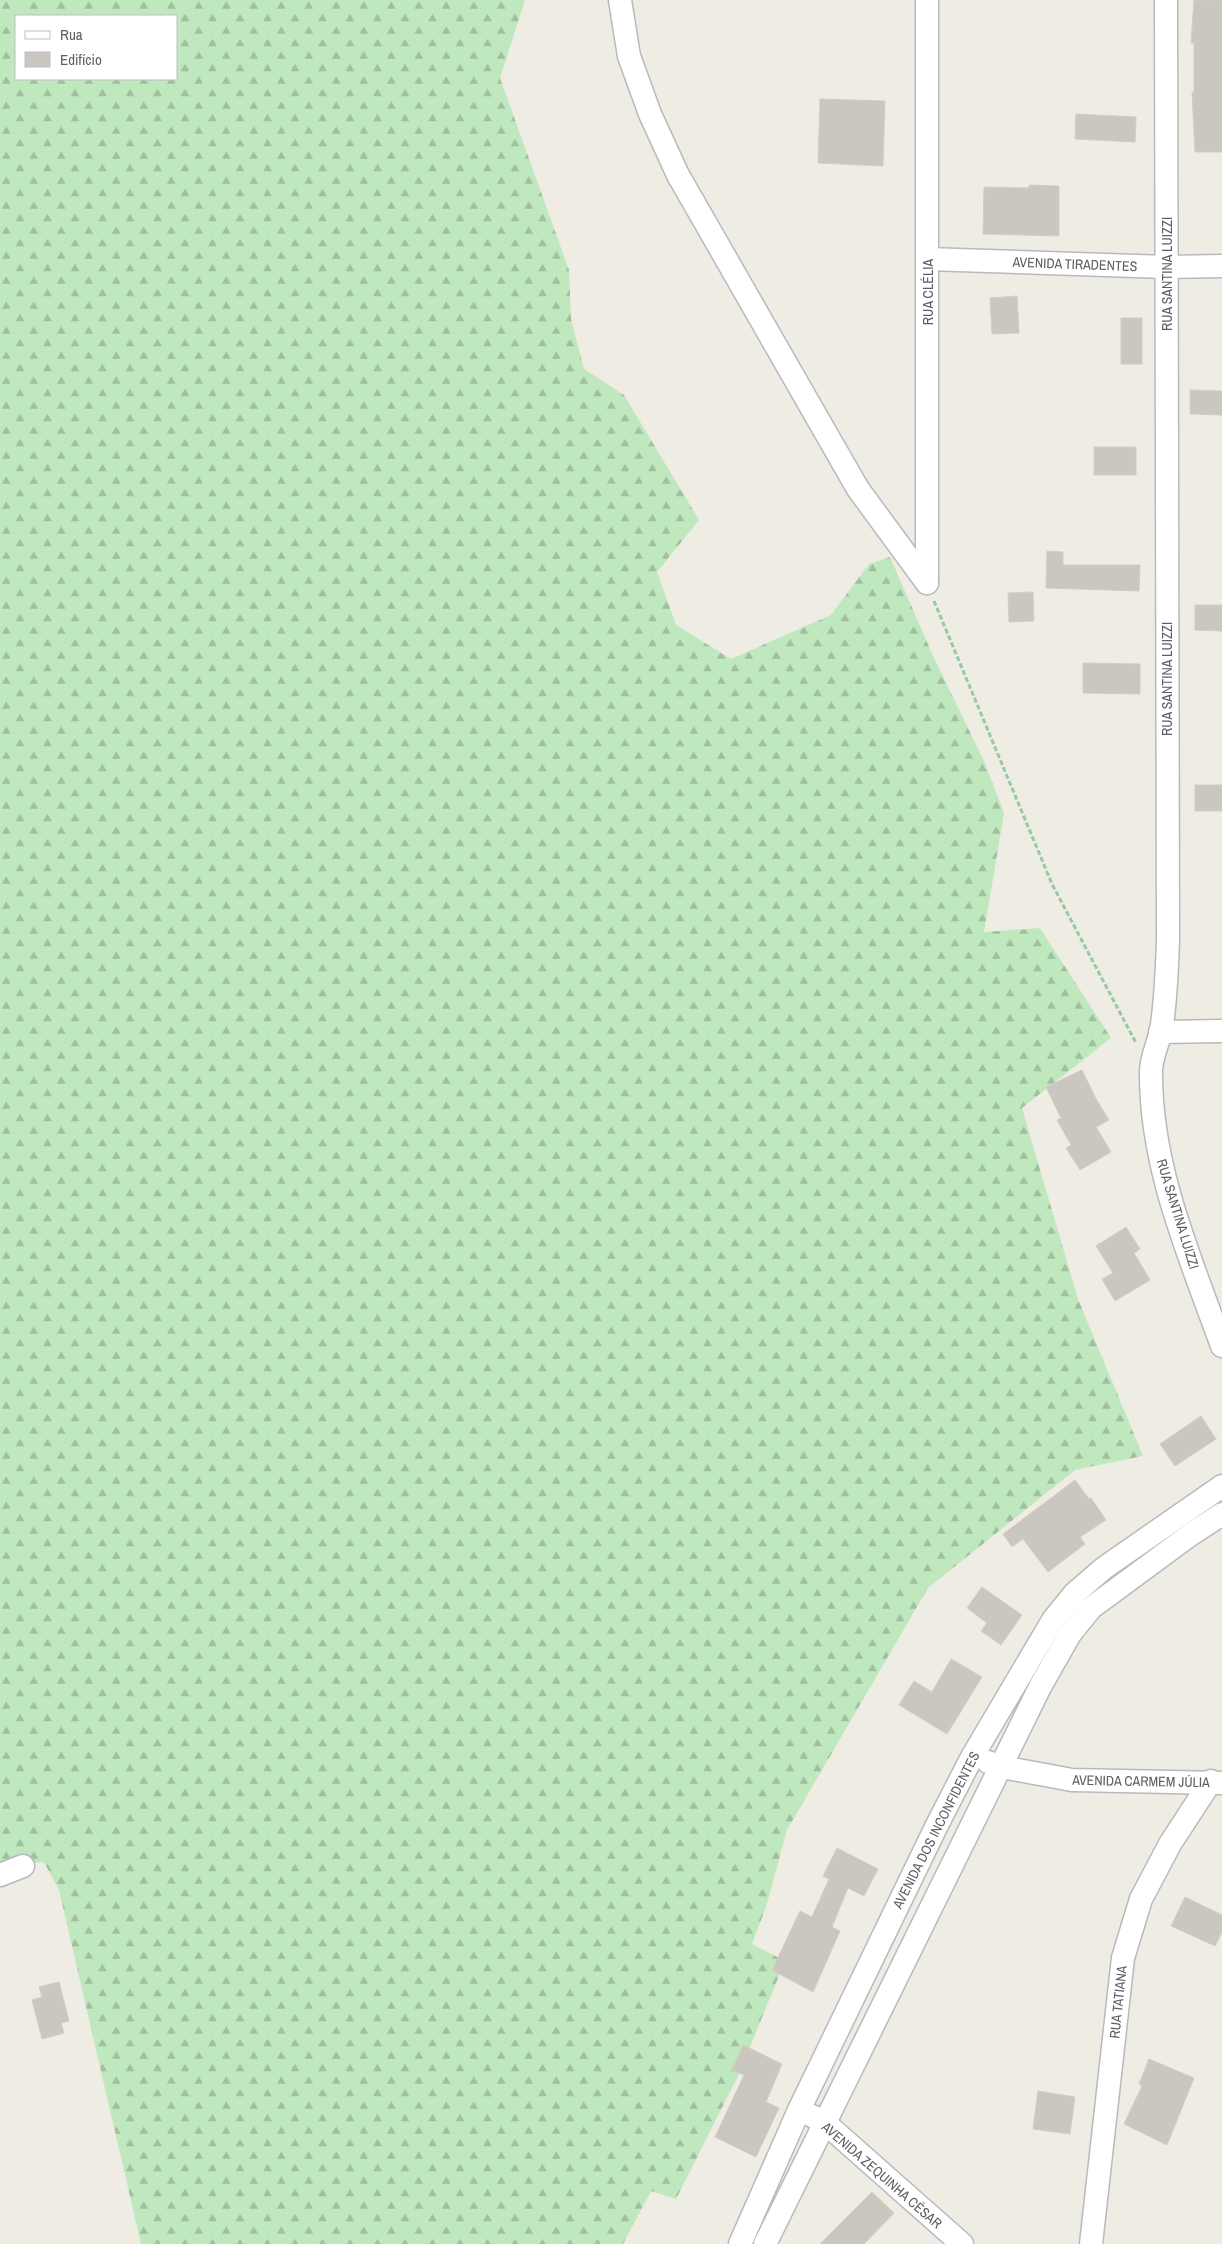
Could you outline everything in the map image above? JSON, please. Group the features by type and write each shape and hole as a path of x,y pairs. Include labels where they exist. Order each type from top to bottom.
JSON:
{"street":[{"path":"620,0 629,56 650,114 678,175 858,490 927,583"},
{"name":"RUA CLÉLIA","path":"927,0 927,583"},
{"name":"RUA SANTINA LUIZZI","path":"1166,0 1168,940 1166,994 1160,1032 1151,1069 1161,1166 1183,1236 1222,1346"},
{"name":"AVENIDA TIRADENTES","path":"928,259 1166,267 1222,266"},
{"path":"1160,1032 1222,1031"},
{"name":"AVENIDA DOS INCONFIDENTES","path":"740,2244 799,2110 936,1827 972,1757 1025,1664 1053,1620 1075,1593 1104,1568 1222,1486"},
{"path":"765,2244 1041,1685 1070,1634 1091,1608 1222,1514"},
{"name":"AVENIDA CARMEM JÚLIA","path":"972,1757 1002,1767 1072,1780 1216,1782"},
{"name":"RUA TATIANA","path":"1091,2244 1123,1958 1141,1899 1170,1844 1216,1782"},
{"path":"0,1875 23,1866"},
{"name":"AVENIDA ZEQUINHA CÉSAR","path":"799,2110 824,2122 962,2244"}],"path":[{"path":"927,583 1052,884 1119,1014 1151,1069"}],"green space":[{"path":"0,0 525,0 500,78 569,270 571,319 584,369 624,395 699,520 657,572 676,625 731,659 831,615 869,564 890,557 934,658 984,761 1004,813 984,932 1040,928 1111,1038 1022,1108 1078,1299 1143,1456 1075,1470 928,1588 787,1830 766,1907 752,1944 785,1961 739,2074 676,2199 651,2191 623,2244 141,2244 59,1890 44,1862 0,1865"}],"building":[{"path":"1194,0 1222,0 1222,152 1195,152 1192,92 1194,92 1194,43 1191,43"},
{"path":"820,99 885,101 883,166 818,163"},
{"path":"1076,114 1136,117 1135,142 1075,139"},
{"path":"1029,185 1059,186 1059,236 983,234 984,187 1029,188"},
{"path":"1017,296 1019,333 992,334 990,298"},
{"path":"1121,318 1142,318 1142,364 1121,364"},
{"path":"1190,390 1222,391 1222,415 1190,414"},
{"path":"1094,447 1136,447 1136,475 1094,475"},
{"path":"1047,551 1063,552 1063,565 1140,565 1139,591 1046,588"},
{"path":"1033,592 1034,621 1009,622 1008,593"},
{"path":"1195,605 1222,605 1222,631 1195,630"},
{"path":"1083,663 1140,664 1140,694 1083,693"},
{"path":"1195,785 1222,785 1222,811 1195,811"},
{"path":"1082,1070 1109,1120 1096,1127 1111,1152 1080,1170 1066,1148 1071,1145 1057,1120 1061,1118 1046,1087"},
{"path":"1126,1227 1140,1249 1134,1253 1150,1280 1115,1301 1102,1279 1113,1273 1096,1246"},
{"path":"1201,1416 1216,1439 1175,1466 1160,1444"},
{"path":"1075,1480 1089,1499 1091,1498 1106,1520 1080,1537 1085,1544 1048,1572 1023,1539 1012,1547 1003,1534"},
{"path":"982,1587 1022,1615 1001,1645 981,1631 987,1623 967,1608"},
{"path":"951,1659 982,1677 947,1734 899,1705 914,1681 932,1692"},
{"path":"837,1848 878,1869 864,1896 848,1888 832,1927 840,1931 813,1992 772,1970 800,1911 812,1917 829,1879 823,1876"},
{"path":"1185,1897 1222,1915 1222,1932 1215,1946 1171,1926"},
{"path":"59,1982 69,2021 61,2023 64,2033 42,2039 32,2000 42,1997 39,1987"},
{"path":"743,2045 782,2064 766,2102 779,2108 756,2157 715,2137 744,2075 732,2070"},
{"path":"1149,2059 1194,2078 1167,2145 1124,2124 1142,2086 1139,2084"},
{"path":"1038,2091 1075,2097 1070,2134 1033,2129"},
{"path":"872,2192 894,2213 864,2244 820,2244"}]}
